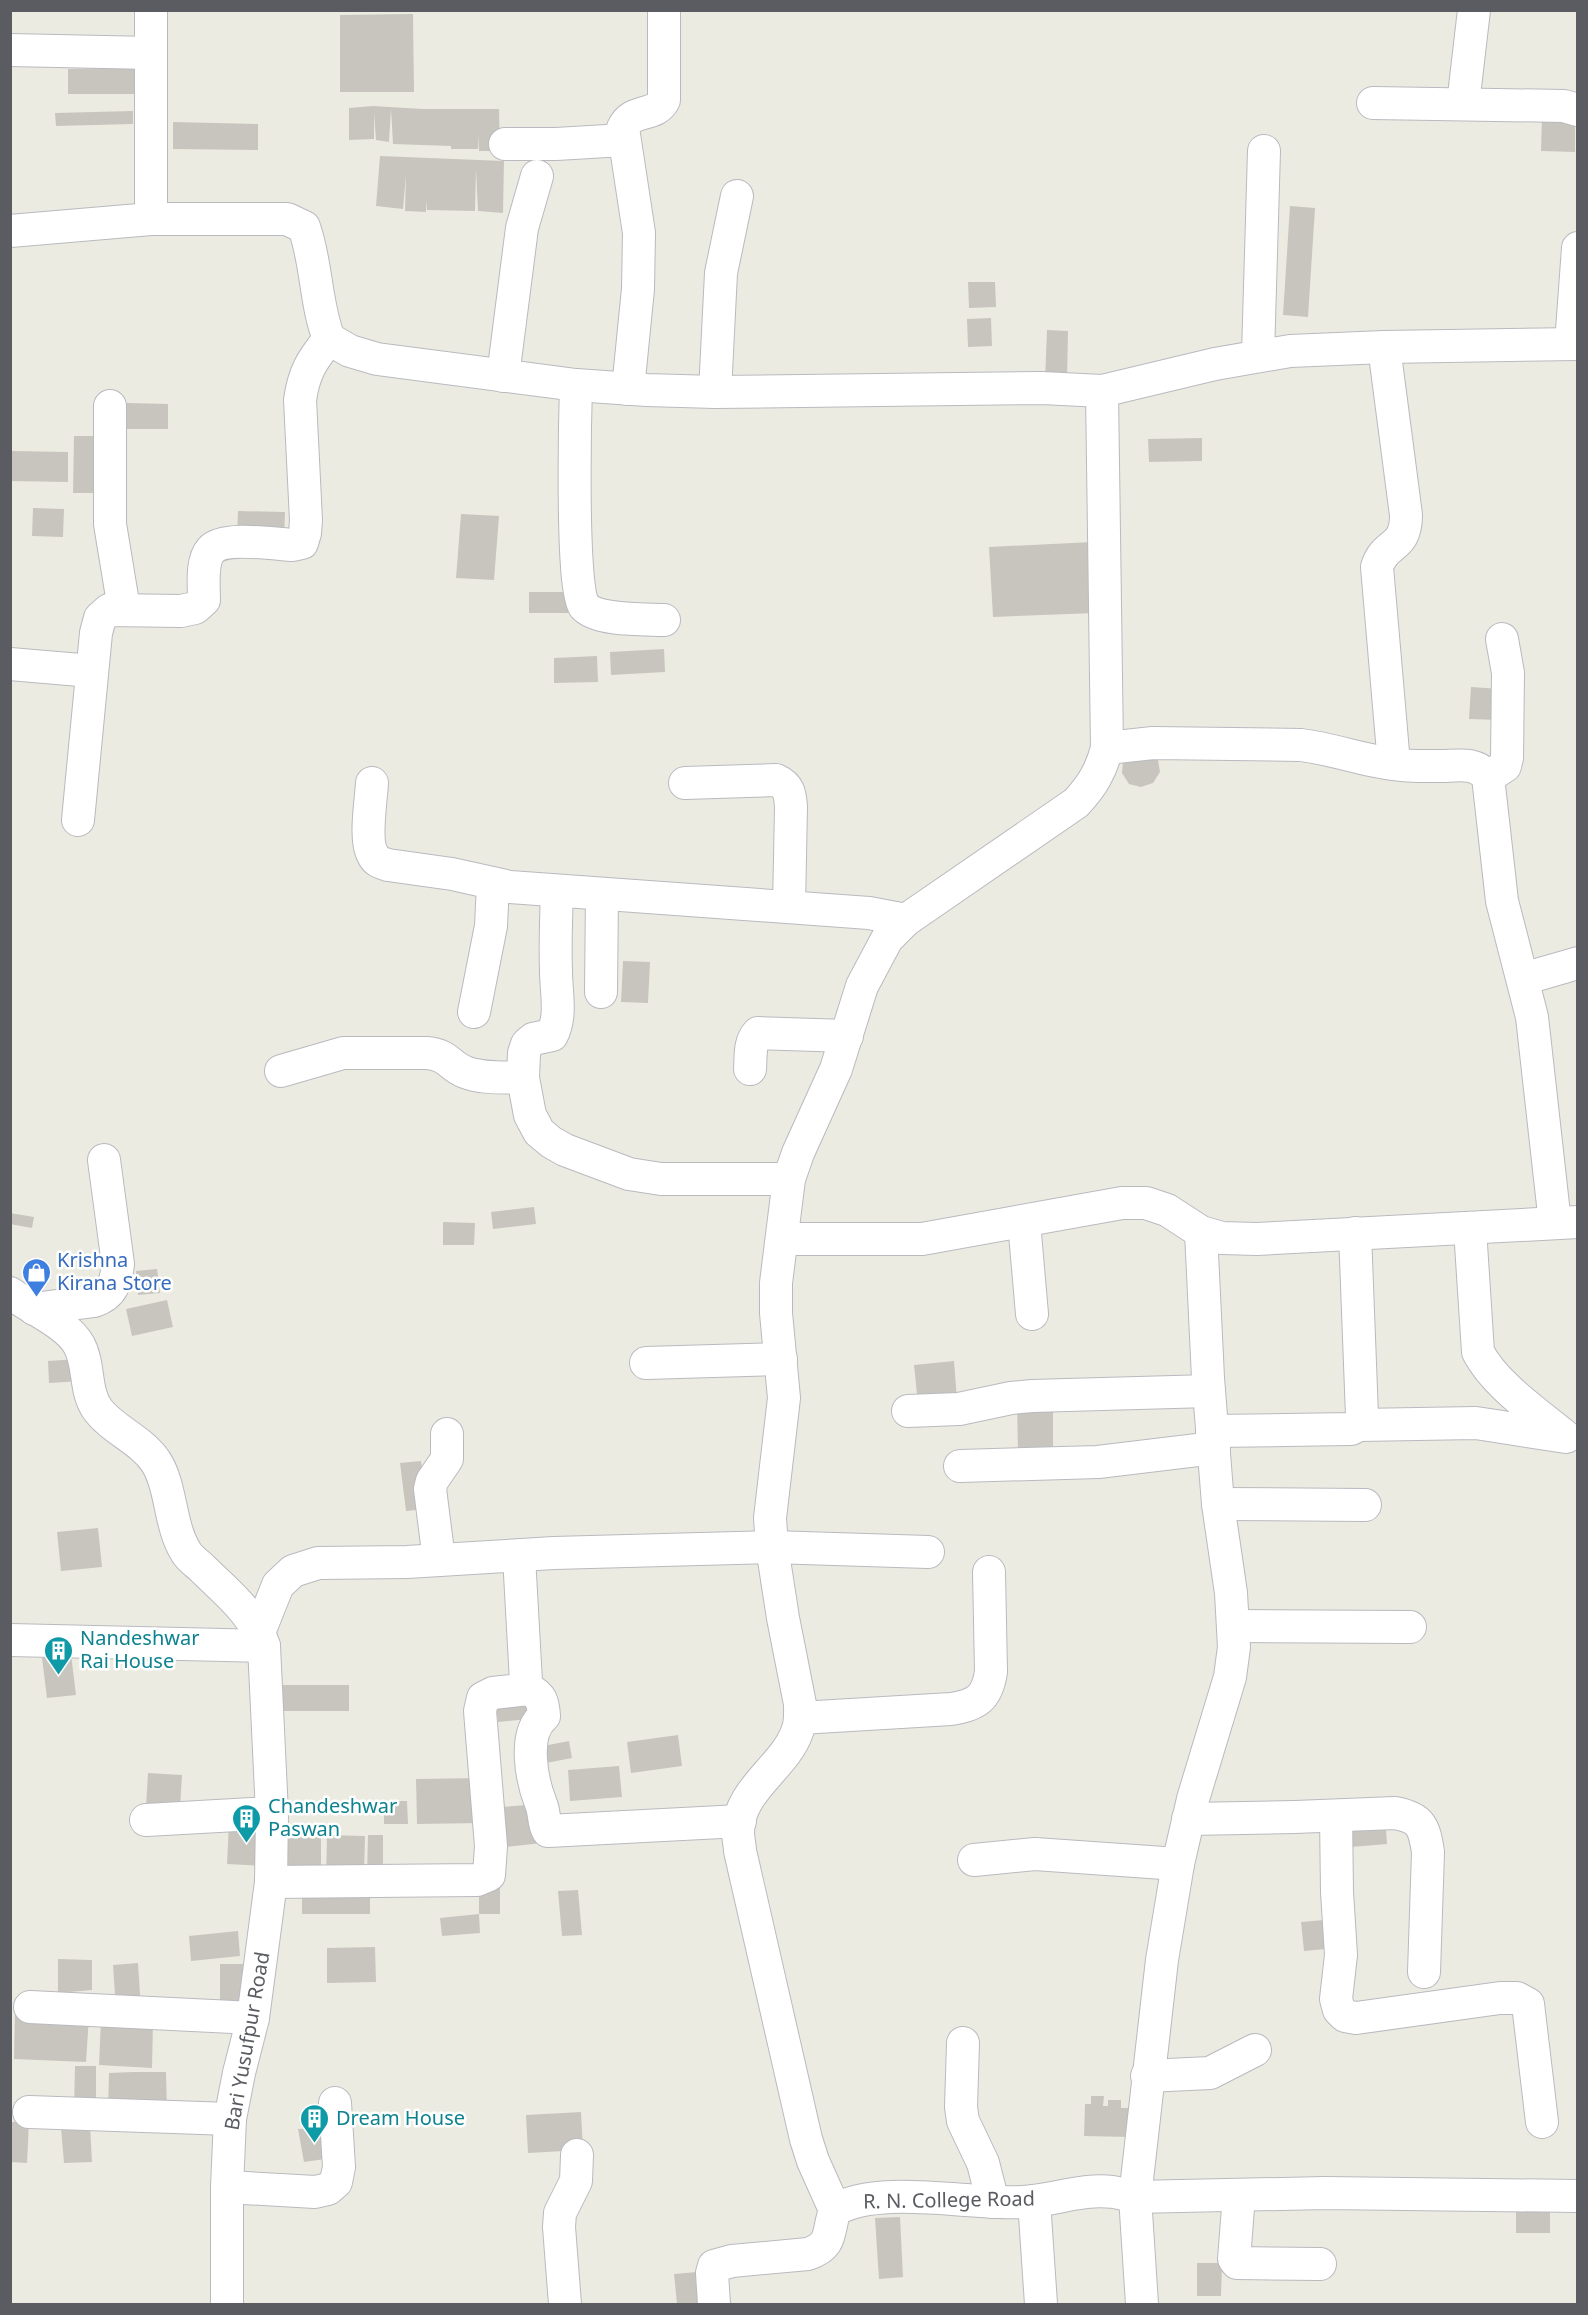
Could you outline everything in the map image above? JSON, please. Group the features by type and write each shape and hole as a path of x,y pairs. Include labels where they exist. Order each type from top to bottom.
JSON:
{"street":[{"path":"151,10 152,219"},
{"path":"628,389 638,289 639,232 623,128 627,120 635,115 655,110 664,100 664,10"},
{"path":"1463,104 1474,10"},
{"path":"10,50 151,53"},
{"path":"1373,103 1564,106 1578,110"},
{"path":"505,144 624,140"},
{"path":"1258,354 1263,151"},
{"path":"503,376 522,228 537,176"},
{"path":"715,392 721,273 737,196"},
{"path":"10,231 152,219 287,219 304,227 311,248 321,318 329,339 350,351 377,359 576,385 715,392 1042,388 1102,391 1258,354 1384,346 1574,344 1578,248"},
{"path":"78,820 96,633 100,618 109,610 181,611 195,608 204,600 206,561 210,550 220,543 293,545 302,543 306,520 300,400 302,382 310,363 329,339"},
{"path":"1384,346 1406,515 1404,536 1380,559 1377,567 1394,764"},
{"path":"576,385 577,556 583,605 592,612 607,616 664,620"},
{"path":"835,2210 813,2161 806,2139 740,1851 738,1831 753,1792 788,1749 797,1733 801,1718 772,1547 771,1498 784,1398 776,1314 776,1283 789,1179 798,1153 827,1093 848,1036 862,986 887,939 906,920 1076,803 1091,787 1102,769 1107,748 1102,391"},
{"path":"110,406 110,524 124,609"},
{"path":"1488,777 1505,766 1507,758 1508,673 1502,639"},
{"path":"10,664 92,671"},
{"path":"782,1239 922,1239 1024,1222 1096,1206 1146,1203 1167,1210 1201,1232 1222,1238 1257,1239 1566,1222 1532,1017 1502,901 1488,777 1480,768 1470,765 1394,764 1324,748 1301,746 1153,743 1107,748"},
{"path":"685,783 776,780 786,785 790,793 791,807 789,907"},
{"path":"372,783 370,845 372,855 379,863 452,874 493,884 557,892 869,913 906,920"},
{"path":"474,1012 491,926 493,884"},
{"path":"557,892 558,1016 556,1027 552,1035 533,1039 527,1044 524,1053 523,1078 531,1114 538,1132 565,1150 629,1174 661,1179 789,1179"},
{"path":"601,992 602,895"},
{"path":"1523,979 1578,963"},
{"path":"750,1069 751,1047 758,1033 848,1036"},
{"path":"281,1071 343,1053 427,1053 445,1057 462,1072 523,1078"},
{"path":"22,1301 94,1301 103,1298 111,1291 116,1281 118,1264 104,1160"},
{"path":"1024,1222 1032,1314"},
{"path":"1470,1229 1478,1352 1483,1362 1498,1379 1572,1438"},
{"path":"1143,2304 1135,2197 1162,1960 1188,1819 1230,1677 1234,1647 1234,1626 1218,1504 1209,1391 1201,1232"},
{"path":"1355,1233 1362,1416 1359,1425"},
{"path":"22,1301 70,1333 78,1344 84,1357 89,1391 99,1412 148,1453 156,1463 163,1479 172,1520 188,1555 249,1615 262,1638"},
{"path":"646,1363 781,1359"},
{"path":"908,1411 959,1409 1032,1396 1209,1391"},
{"path":"960,1466 1098,1462 1213,1439 1351,1429 1359,1425 1476,1423 1572,1438"},
{"path":"439,1560 430,1489 432,1481 447,1459 447,1434"},
{"path":"1218,1504 1365,1505"},
{"path":"262,1638 278,1586 293,1571 318,1563 772,1547 928,1552"},
{"path":"519,1556 528,1689"},
{"path":"801,1718 951,1709 968,1706 979,1700 989,1687 991,1672 989,1572"},
{"path":"1234,1626 1410,1627"},
{"path":"10,1640 262,1638"},
{"name":"Bari Yusufpur Road","path":"227,2304 227,2187 230,2119 253,2018 272,1882 272,1813 262,1638"},
{"path":"272,1882 477,1880 489,1875 491,1863 480,1711 483,1698 493,1693 528,1689 539,1695 543,1701 544,1716 536,1723 531,1733 531,1744 537,1798 541,1804 548,1831 740,1821"},
{"path":"487,1800 537,1798"},
{"path":"146,1820 272,1813"},
{"path":"1188,1819 1395,1813 1409,1815 1418,1821 1425,1833 1428,1852 1424,1972"},
{"path":"1336,1816 1341,1955 1336,1999 1339,2010 1345,2016 1356,2018 1500,1998 1517,1998 1528,2004 1542,2122"},
{"path":"974,1860 1035,1854 1178,1864"},
{"path":"30,2007 253,2018"},
{"path":"963,2043 960,2092 962,2114 966,2129 983,2163 993,2202"},
{"path":"1147,2076 1210,2073 1256,2050"},
{"path":"227,2187 315,2192 328,2189 336,2182 339,2167 335,2103"},
{"path":"28,2112 230,2119"},
{"path":"565,2304 560,2213 576,2181 578,2155"},
{"name":"R. N. College Road","path":"714,2304 712,2273 714,2266 732,2261 808,2254 818,2250 830,2236 835,2210 846,2204 879,2198 1034,2201 1098,2192 1113,2192 1135,2197 1325,2193 1578,2196"},
{"path":"1239,2195 1234,2259 1237,2263 1320,2264"},
{"path":"1034,2201 1041,2304"}],"building":[{"path":"413,14 414,92 340,92 340,15"},
{"path":"140,68 140,94 68,94 68,69"},
{"path":"373,106 423,109 499,109 500,151 479,151 478,134 478,149 393,144 391,109 389,142 376,140 374,113 374,139 349,140 349,108"},
{"path":"133,111 133,124 56,126 55,113"},
{"path":"1542,116 1575,117 1575,152 1541,151"},
{"path":"173,122 258,124 258,150 173,149"},
{"path":"380,156 504,161 503,213 478,211 476,169 475,211 427,210 426,200 426,212 405,211 406,175 403,209 376,206"},
{"path":"1290,206 1315,208 1308,317 1283,315"},
{"path":"968,282 995,282 996,307 969,308"},
{"path":"991,318 992,346 968,347 967,319"},
{"path":"1047,330 1068,331 1067,381 1045,380"},
{"path":"127,403 168,404 168,429 127,429"},
{"path":"74,436 102,436 101,493 73,493"},
{"path":"1202,438 1202,461 1149,462 1148,439"},
{"path":"10,451 68,452 68,482 10,481"},
{"path":"33,508 64,509 63,537 32,536"},
{"path":"238,511 285,512 284,541 237,539"},
{"path":"461,514 499,516 494,580 456,578"},
{"path":"1093,542 1095,613 993,617 989,547"},
{"path":"529,592 568,592 568,613 529,613"},
{"path":"664,649 665,672 611,675 610,652"},
{"path":"597,656 598,682 554,683 554,658"},
{"path":"1471,687 1501,689 1499,720 1469,719"},
{"path":"1155,755 1160,772 1153,783 1141,787 1129,784 1122,773 1123,761"},
{"path":"623,961 650,962 648,1003 621,1002"},
{"path":"534,1207 536,1224 493,1229 491,1212"},
{"path":"10,1213 34,1217 32,1228 10,1224"},
{"path":"443,1222 475,1223 474,1245 443,1245"},
{"path":"157,1269 160,1293 138,1295 136,1271"},
{"path":"167,1300 173,1327 132,1336 126,1309"},
{"path":"79,1359 81,1381 49,1383 48,1361"},
{"path":"954,1361 957,1400 918,1404 914,1365"},
{"path":"1053,1400 1053,1453 1018,1453 1017,1401"},
{"path":"421,1461 427,1509 406,1511 400,1463"},
{"path":"98,1528 102,1567 61,1571 57,1532"},
{"name":"Nandeshwar Rai House","path":"71,1654 76,1695 47,1698 42,1658"},
{"path":"281,1685 349,1685 349,1711 281,1711"},
{"path":"538,1698 540,1718 498,1722 496,1702"},
{"path":"678,1735 682,1766 631,1773 627,1742"},
{"path":"569,1741 572,1758 546,1763 543,1746"},
{"path":"619,1766 622,1797 570,1801 568,1770"},
{"path":"148,1773 182,1775 180,1808 146,1807"},
{"path":"482,1778 483,1823 417,1824 416,1779"},
{"path":"384,1801 407,1801 408,1824 384,1824"},
{"path":"538,1804 542,1843 506,1847 503,1807"},
{"path":"1385,1816 1387,1844 1351,1847 1348,1819"},
{"name":"Chandeshwar Paswan","path":"229,1823 267,1825 265,1866 227,1864"},
{"path":"327,1835 365,1836 364,1878 326,1877"},
{"path":"368,1835 383,1835 383,1874 367,1874"},
{"path":"321,1837 321,1877 282,1878 281,1838"},
{"path":"479,1884 500,1884 500,1914 479,1914"},
{"path":"370,1888 370,1914 302,1914 302,1889"},
{"path":"578,1890 582,1935 562,1936 558,1891"},
{"path":"479,1914 480,1933 442,1936 440,1918"},
{"path":"1335,1919 1337,1948 1304,1951 1301,1922"},
{"path":"238,1931 240,1956 191,1961 189,1936"},
{"path":"375,1947 376,1982 327,1983 327,1948"},
{"path":"58,1959 92,1960 92,1990 58,1993"},
{"path":"138,1963 141,2009 116,2010 113,1965"},
{"path":"220,1964 251,1964 251,2005 220,2006"},
{"path":"15,2012 89,2017 86,2062 14,2059"},
{"path":"101,2020 153,2022 152,2068 99,2065"},
{"path":"75,2066 96,2066 96,2109 74,2108"},
{"path":"166,2072 167,2112 108,2112 109,2073"},
{"path":"1091,2096 1104,2096 1103,2106 1108,2106 1108,2100 1121,2100 1121,2108 1130,2108 1130,2137 1084,2136 1085,2104 1091,2104"},
{"path":"581,2112 583,2150 528,2153 526,2115"},
{"path":"10,2122 29,2122 27,2163 10,2162"},
{"path":"90,2126 92,2162 64,2163 61,2128"},
{"name":"Dream House","path":"328,2127 332,2158 304,2162 298,2129"},
{"path":"1516,2200 1550,2200 1550,2233 1516,2233"},
{"path":"900,2217 903,2277 879,2279 875,2218"},
{"path":"1197,2263 1222,2263 1221,2296 1197,2296"},
{"path":"709,2271 711,2304 677,2304 674,2274"}],"place":[{"name":"Krishna Kirana Store","path":"36,1298"},
{"name":"Nandeshwar Rai House","path":"59,1676"},
{"name":"Chandeshwar Paswan","path":"247,1844"},
{"name":"Dream House","path":"315,2144"}]}
